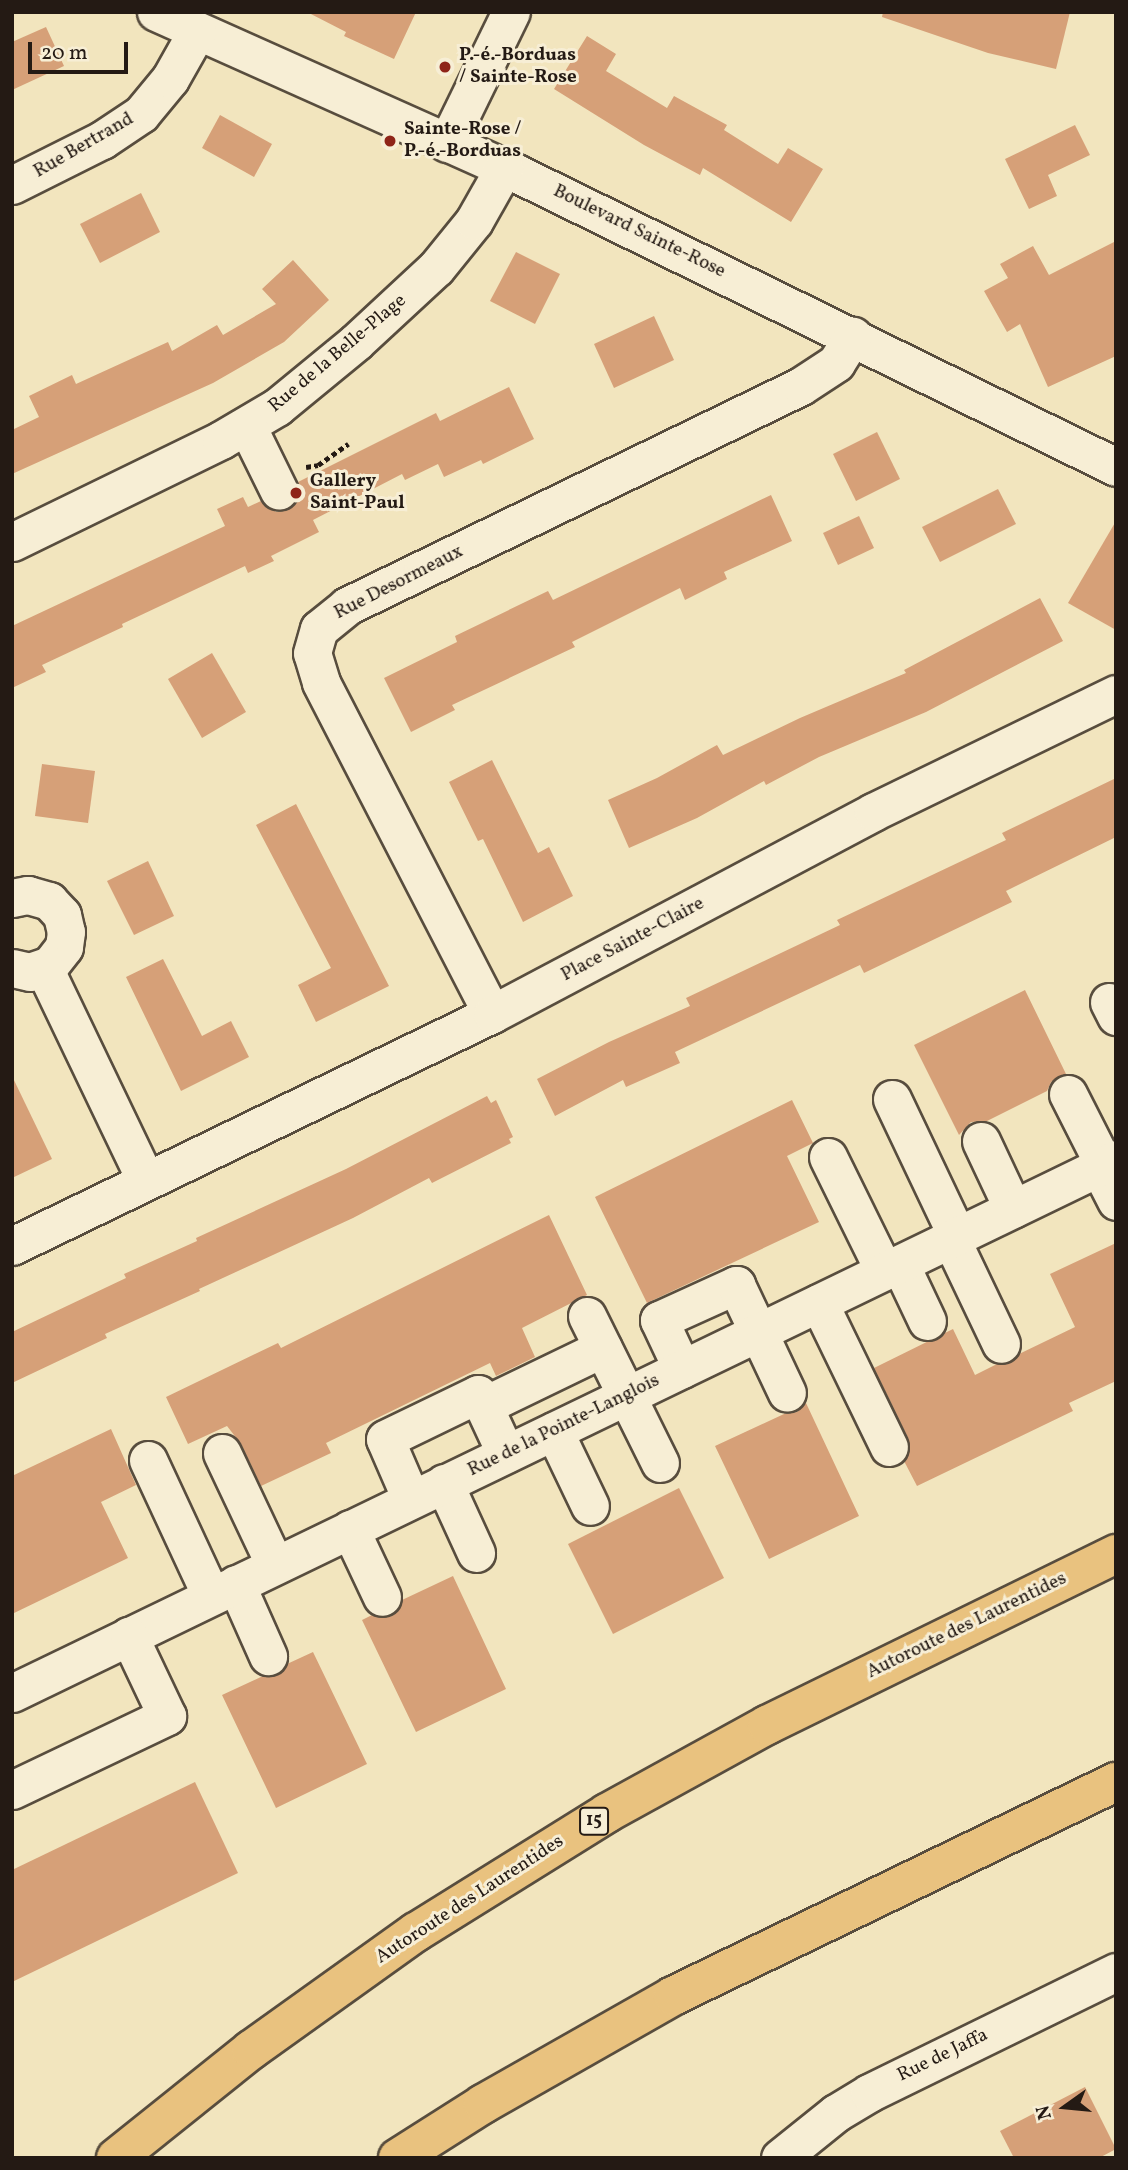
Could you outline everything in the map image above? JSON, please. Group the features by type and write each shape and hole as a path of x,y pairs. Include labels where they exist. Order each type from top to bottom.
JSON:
{"highway":[{"name":"Autoroute des Laurentides","path":"116,2158 251,2050 406,1939 607,1813 767,1725 1116,1554"},
{"path":"398,2158 483,2104 673,1996 1116,1782"}],"street":[{"name":"Boulevard Sainte-Rose","path":"156,12 504,168 853,336 1116,467"},
{"path":"447,143 511,12"},
{"name":"Rue Bertrand","path":"12,185 102,140 141,114 170,79 197,31"},
{"name":"Rue de la Belle-Plage","path":"12,541 247,426 306,385 436,268 474,221 504,168"},
{"name":"Rue Desormeaux","path":"492,1014 321,682 312,653 319,629 347,606 801,386 836,363 853,336"},
{"path":"247,426 279,491"},
{"name":"Place Sainte-Claire","path":"12,1246 492,1014 873,812 1116,694"},
{"path":"12,898 28,895 43,898 62,915 66,932 64,947 56,960 28,968 146,1181"},
{"path":"1068,1094 1106,1164 1116,1201"},
{"path":"892,1099 1001,1344"},
{"path":"981,1141 1013,1209"},
{"path":"828,1157 892,1268 927,1321"},
{"name":"Rue de la Pointe-Langlois","path":"13,1689 129,1636 1106,1164"},
{"path":"682,1369 659,1321 736,1285 787,1393"},
{"path":"819,1303 889,1447"},
{"path":"587,1315 660,1463"},
{"path":"483,1406 603,1348"},
{"path":"411,1499 385,1439 478,1394 506,1454"},
{"path":"554,1431 590,1506"},
{"path":"222,1453 275,1565"},
{"path":"148,1460 224,1590 268,1656"},
{"path":"444,1483 476,1553"},
{"path":"350,1529 382,1597"},
{"path":"12,1790 167,1716 129,1636"},
{"name":"Rue de Jaffa","path":"780,2158 836,2113 869,2093 1116,1972"}],"path":[{"path":"318,464 348,443"}],"building":[{"path":"307,12 416,12 394,59 344,36 346,32"},
{"path":"883,12 1070,12 1056,69 988,53 882,17"},
{"path":"46,27 64,66 12,90 12,42"},
{"path":"587,36 616,54 606,71 667,108 674,96 727,125 724,130 778,164 788,148 823,169 791,222 703,168 700,175 644,145 554,89"},
{"path":"220,115 272,144 254,177 202,148"},
{"path":"1075,125 1090,155 1048,175 1057,196 1029,209 1005,159"},
{"path":"141,193 160,232 100,263 80,224"},
{"path":"1116,241 1116,356 1048,387 1020,324 1007,332 984,291 1008,278 1000,264 1033,246 1049,275"},
{"path":"516,252 560,274 535,324 490,301"},
{"path":"293,260 329,300 284,342 213,383 12,474 12,430 39,417 29,396 72,375 76,384 168,342 172,351 217,325 223,335 276,304 262,289"},
{"path":"654,316 674,360 614,388 594,344"},
{"path":"509,387 534,439 483,464 481,460 444,477 438,464 405,480 402,474 313,520 319,532 271,556 274,561 248,573 245,566 122,624 123,627 42,665 46,672 12,688 12,626 225,526 217,509 243,497 248,507 261,501 267,508 277,512 288,510 297,502 300,492 298,482 436,413 440,421"},
{"path":"877,432 900,479 856,501 833,454"},
{"path":"998,489 1016,524 940,562 922,527"},
{"path":"771,495 792,541 724,572 727,579 685,600 680,588 572,642 575,647 452,705 455,710 411,732 384,678 457,642 455,636 548,591 553,600"},
{"path":"859,516 874,548 838,565 823,533"},
{"path":"1116,521 1116,630 1068,603"},
{"path":"1040,598 1063,641 926,712 819,757 766,785 764,781 697,818 629,848 608,800 657,778 717,745 723,755 800,718 906,673 904,670"},
{"path":"212,653 246,712 202,738 168,679"},
{"path":"492,760 538,853 549,847 573,896 523,922 483,839 478,841 449,782"},
{"path":"42,764 95,771 88,823 35,816"},
{"path":"1116,778 1116,837 1006,891 1012,902 864,973 860,965 675,1052 680,1063 626,1087 623,1080 555,1116 537,1079 609,1042 690,1006 686,998 840,925 837,920 1006,840 1002,833"},
{"path":"296,804 389,986 316,1022 298,985 331,968 256,825"},
{"path":"148,861 174,916 134,935 107,881"},
{"path":"163,959 202,1036 231,1021 249,1057 181,1091 126,977"},
{"path":"1025,990 1066,1074 1051,1082 1047,1091 987,1121 971,1122 959,1135 914,1045"},
{"path":"12,1076 52,1159 12,1178"},
{"path":"487,1096 491,1103 496,1100 513,1137 509,1139 511,1143 432,1183 429,1178 353,1218 105,1334 107,1338 12,1383 12,1332 126,1278 124,1274 197,1241 196,1238 346,1169"},
{"path":"792,1100 813,1143 787,1156 819,1222 647,1303 595,1197"},
{"path":"549,1215 587,1295 522,1328 535,1357 496,1376 490,1363 326,1443 331,1453 261,1486 241,1444 227,1426 188,1444 166,1397 278,1343 281,1348"},
{"path":"1116,1243 1116,1381 1069,1403 1073,1411 917,1486 904,1461 910,1449 908,1438 874,1368 953,1329 975,1375 997,1364 1011,1363 1019,1354 1075,1327 1050,1274"},
{"path":"806,1403 859,1516 769,1559 715,1446 784,1414 797,1412"},
{"path":"111,1429 136,1485 101,1502 128,1558 12,1614 12,1476"},
{"path":"679,1488 724,1578 613,1634 568,1544"},
{"path":"453,1576 506,1689 416,1732 362,1620 372,1615 381,1618 392,1616 402,1600"},
{"path":"313,1652 367,1764 276,1808 222,1695 263,1676 277,1675 287,1664"},
{"path":"195,1782 238,1873 12,1982 12,1870"},
{"path":"1085,2087 1116,2149 1099,2158 1014,2158 1000,2131"}],"place":[{"name":"P.-é.-Borduas / Sainte-Rose","path":"445,67"},
{"name":"Sainte-Rose / P.-é.-Borduas","path":"390,141"},
{"name":"Gallery Saint-Paul","path":"296,493"}]}
